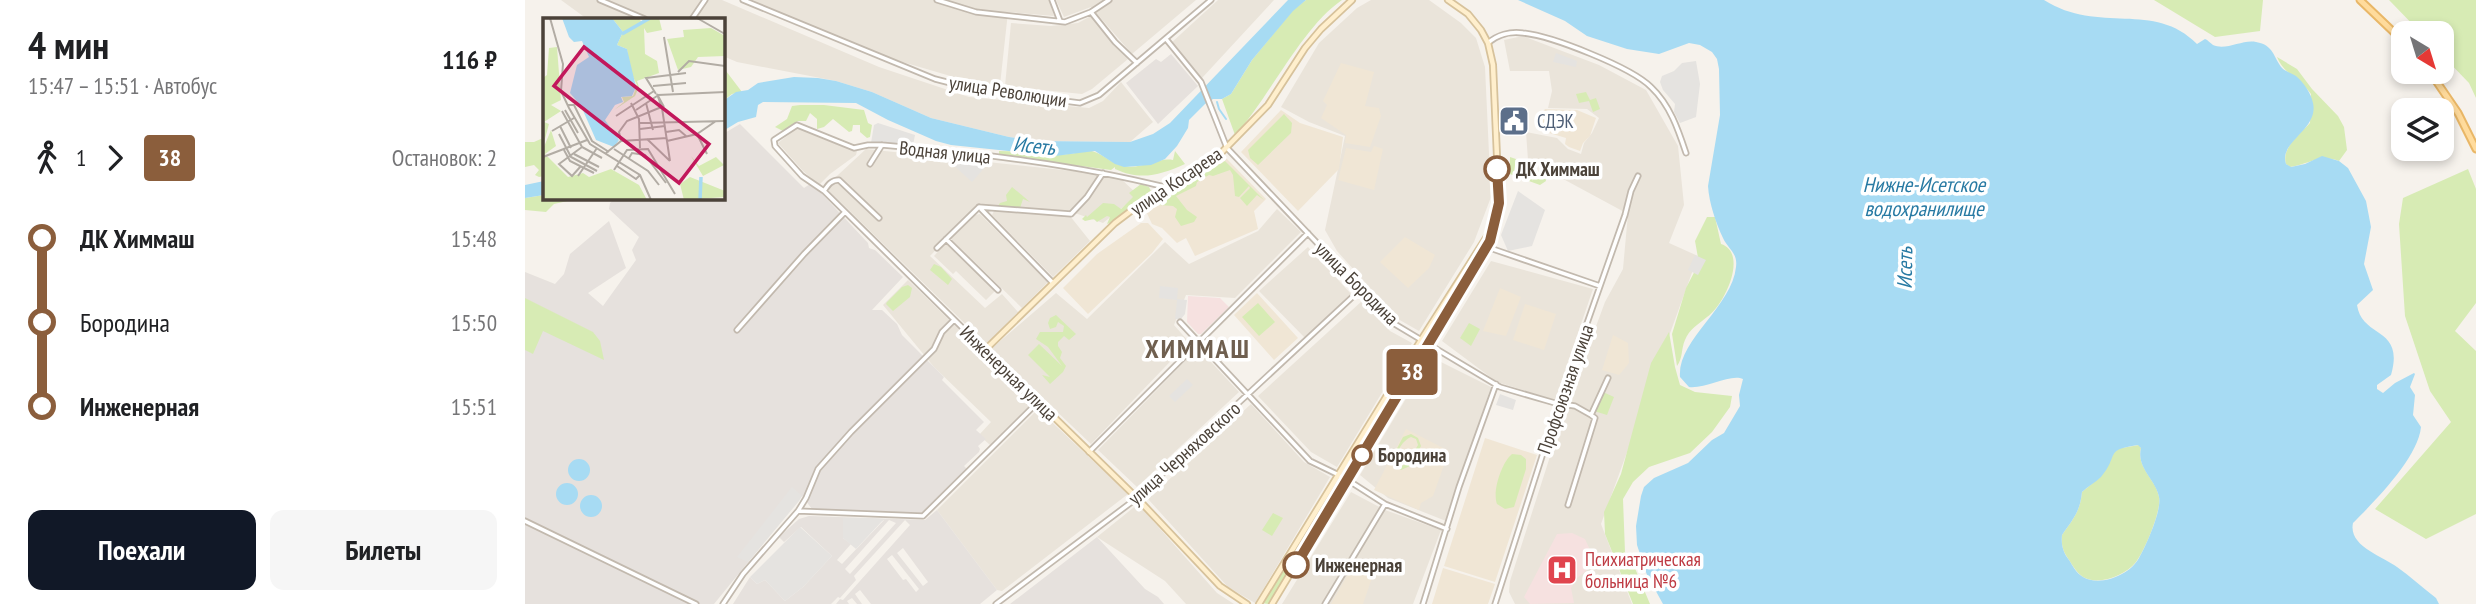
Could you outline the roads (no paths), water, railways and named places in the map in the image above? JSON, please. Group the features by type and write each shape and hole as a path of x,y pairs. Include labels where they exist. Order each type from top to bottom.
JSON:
{"main road":[{"name":"улица Косарева","path":"985,350 1133,208 1208,164 1227,148 1268,105 1305,48 1321,29 1352,0"},
{"path":"1272,604 1487,247 1495,223 1499,203 1493,65 1487,43 1475,22 1448,0"},
{"path":"2361,0 2391,29"},
{"path":"2438,84 2458,113 2476,149"},
{"path":"1259,604 1495,223"},
{"name":"Инженерная улица","path":"985,350 1137,498 1220,586 1247,604"}],"street":[{"path":"600,0 643,18"},
{"path":"693,18 705,0"},
{"name":"улица Революции","path":"743,0 883,60 935,79 978,90 1080,103 1100,95 1211,0"},
{"path":"937,0 976,12 1065,22 1091,12 1109,0"},
{"path":"1052,0 1060,21"},
{"path":"1091,12 1137,63"},
{"path":"1487,43 1503,34 1522,32 1591,54 1638,77 1651,86 1665,103 1674,119 1686,153"},
{"name":"улица Бородина","path":"1166,39 1201,82 1227,148 1393,323 1496,384 1559,403 1575,405 1591,415"},
{"name":"Водная улица","path":"774,140 797,125 854,148 882,145 1019,160 1103,173 1165,187"},
{"name":"Инженерная улица","path":"774,140 775,146 802,176 824,191 985,350"},
{"path":"870,164 882,145"},
{"path":"937,248 979,207 1071,214 1087,197 1103,173"},
{"name":"Профсоюзная улица","path":"1495,604 1559,403 1638,176"},
{"path":"824,191 829,184 839,180 879,218"},
{"path":"979,207 1053,283"},
{"path":"737,330 845,212"},
{"path":"1089,452 1308,233"},
{"path":"946,239 998,290"},
{"path":"1487,247 1600,286"},
{"name":"улица Черняховского","path":"996,604 1137,498 1360,289"},
{"path":"723,604 743,574 798,511 818,469 934,349 943,332 954,320"},
{"path":"1180,322 1310,461 1347,479 1385,504 1447,529"},
{"path":"1568,505 1595,418 1591,415 1608,378"},
{"path":"1423,604 1496,384"},
{"path":"798,511 923,516 1038,402"},
{"path":"1325,604 1385,504"},
{"path":"525,521 696,604"}],"water":[{"name":"Исеть","path":"1288,0 1306,0 1293,11 1252,60 1231,94 1205,104 1189,120 1188,128 1177,146 1165,159 1151,165 1124,167 1095,151 1055,156 951,145 888,120 856,103 763,102 758,105 756,117 738,122 725,130 725,100 758,83 794,77 818,78 872,92 931,118 1009,137 1038,141 1130,142 1153,134 1170,123"},
{"name":"Нижне-Исетское водохранилище","path":"1518,0 2044,0 2065,10 2085,15 2163,23 2180,31 2197,44 2205,39 2218,46 2251,42 2266,46 2285,71 2302,82 2313,103 2310,121 2288,149 2286,164 2291,167 2305,164 2322,156 2339,161 2348,168 2366,201 2371,227 2364,264 2373,290 2357,305 2360,316 2366,323 2388,340 2394,359 2391,375 2377,385 2377,389 2383,393 2395,383 2415,374 2410,387 2415,395 2413,415 2421,427 2418,439 2394,479 2353,523 2353,531 2367,550 2407,574 2436,598 2439,604 1663,604 1647,575 1637,545 1636,526 1644,487 1654,478 1688,463 1712,440 1724,433 1740,406 1739,395 1743,379 1732,378 1689,387 1680,377 1681,363 1687,350 1725,296 1736,267 1734,255 1715,219 1708,186 1720,115 1719,69 1712,52 1700,45 1689,43 1659,54 1627,49 1587,36 1565,21","holes":["2138,445 2141,448 2141,462 2159,497 2156,519 2139,558 2129,570 2114,578 2090,580 2077,571 2065,554 2062,535 2078,510 2082,492 2107,470 2113,455 2127,447"]},
{"path":"543,181 543,195 525,198 525,185"},
{"path":"575,459 583,459 590,466 590,474 583,481 575,481 568,474 568,466"},
{"path":"563,483 571,483 578,490 578,498 571,505 563,505 556,498 556,490"},
{"path":"587,495 595,495 602,502 602,510 595,517 587,517 580,510 580,502"}],"waterway":[{"path":"1217,102 1226,119"}],"place":[{"name":"СДЭК","path":"1514,121"},
{"name":"ДК Химмаш","path":"1497,169"},
{"name":"Бородина","path":"1362,455"},
{"name":"Инженерная","path":"1296,565"},
{"name":"Психиатрическая больница №6","path":"1562,570"}],"district":[{"name":"ХИММАШ","path":"1198,349"}]}
